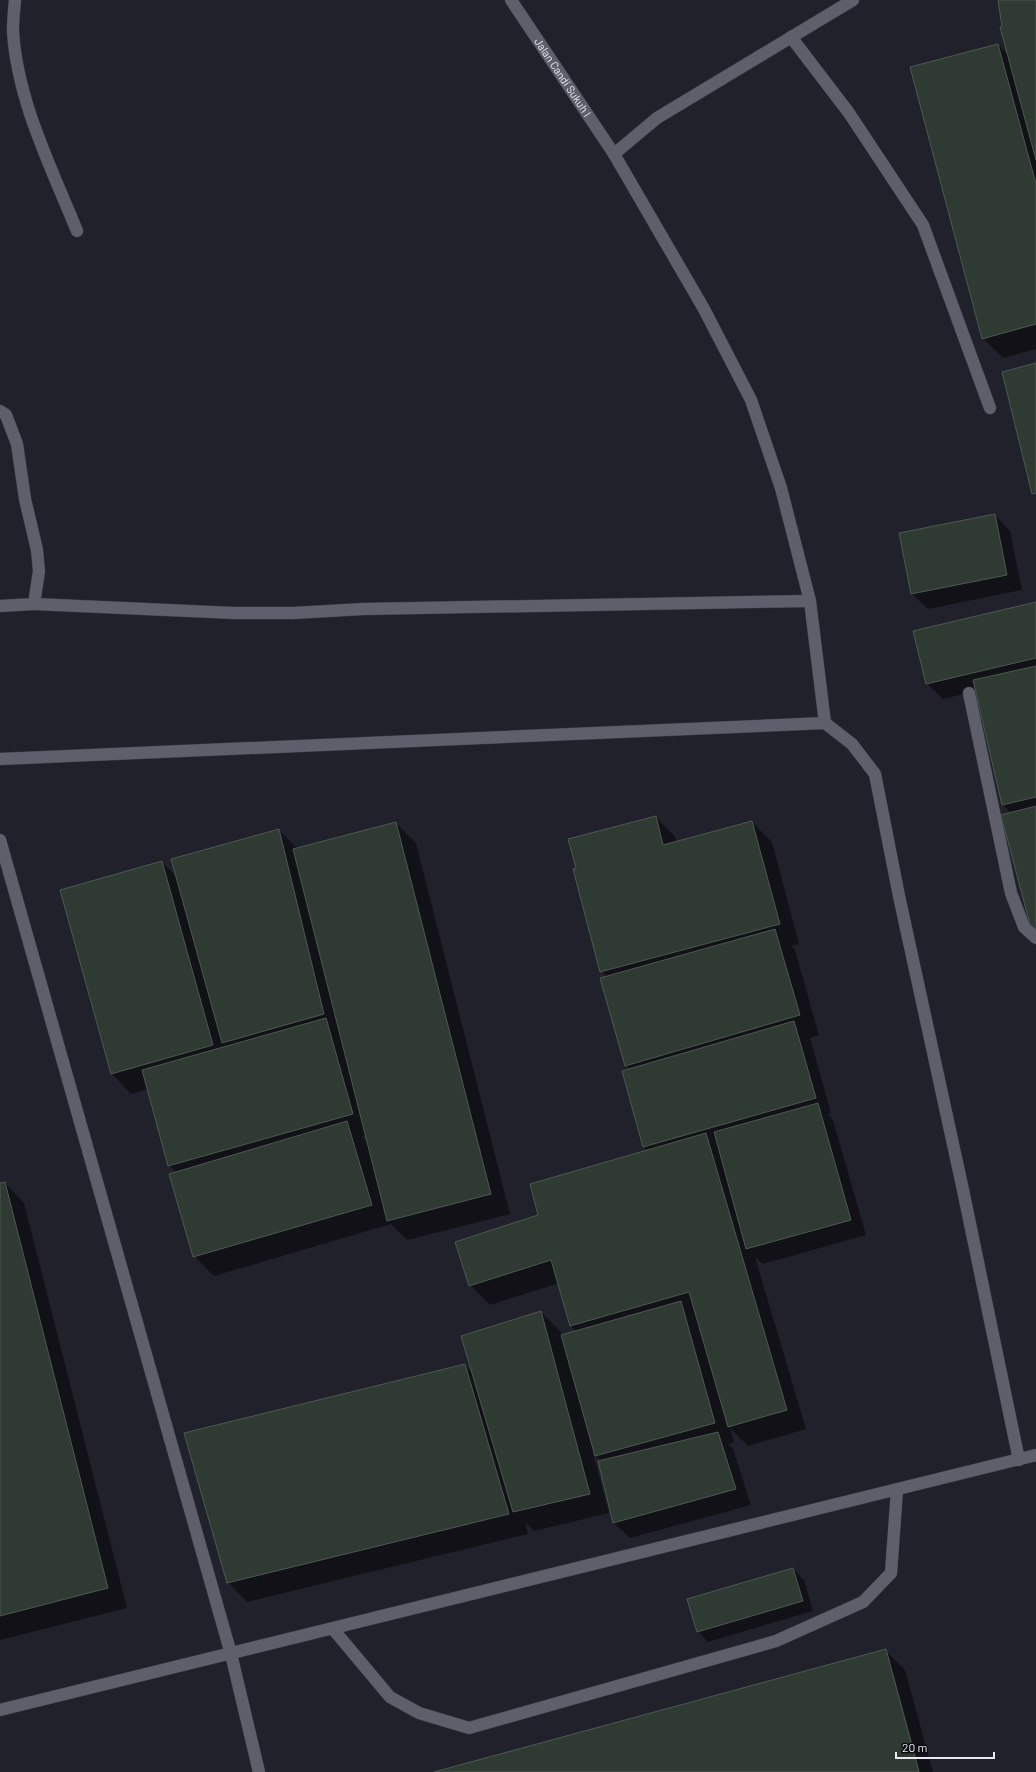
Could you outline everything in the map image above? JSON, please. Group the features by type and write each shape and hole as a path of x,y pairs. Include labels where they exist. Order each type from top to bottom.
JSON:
{"street":[{"path":"15,0 13,30 17,65 26,102 77,231"},
{"name":"Jalan Candi Sukuh I","path":"511,0 614,154 704,310 751,400 781,488 810,601 825,723"},
{"path":"614,154 657,118 853,0"},
{"path":"791,38 849,113 922,225 990,408"},
{"path":"0,411 6,415 17,444 26,499 37,550 39,570 34,604"},
{"path":"0,606 34,604 234,613 810,601"},
{"path":"969,693 1011,893 1024,927 1036,938"},
{"path":"0,758 825,723 852,744 875,774 899,896 964,1190 1019,1460"},
{"path":"0,840 231,1654 259,1772"},
{"path":"0,1710 1036,1455"},
{"path":"333,1629 390,1697 419,1713 469,1728 776,1642 863,1602 891,1573 897,1490"}],"building":[{"path":"998,0 1036,0 1036,160 1000,27 1002,27"},
{"path":"998,44 1036,184 1036,324 982,339 910,67"},
{"path":"1036,363 1036,493 1032,494 1002,372"},
{"path":"995,514 1007,575 911,594 899,533"},
{"path":"1036,602 1036,658 926,684 913,631"},
{"path":"1036,666 1036,797 1002,805 973,680"},
{"path":"1036,806 1036,930 1032,932 1001,815"},
{"path":"656,816 663,845 752,821 780,924 600,972 573,869 576,868 568,839"},
{"path":"396,822 491,1194 387,1221 293,849"},
{"path":"279,829 324,1014 222,1043 171,859"},
{"path":"162,861 213,1045 111,1074 60,890"},
{"path":"775,929 800,1015 625,1066 600,978"},
{"path":"326,1018 353,1114 168,1166 142,1070"},
{"path":"794,1021 816,1098 643,1147 622,1071"},
{"path":"818,1103 851,1220 746,1249 714,1132"},
{"path":"347,1121 372,1205 193,1257 169,1174"},
{"path":"706,1133 787,1410 728,1427 689,1292 570,1326 551,1260 469,1286 455,1242 538,1215 530,1184"},
{"path":"5,1182 108,1588 0,1616 0,1183"},
{"path":"681,1301 715,1423 595,1456 561,1335"},
{"path":"541,1311 590,1494 513,1512 461,1336"},
{"path":"465,1364 509,1514 227,1583 184,1433"},
{"path":"718,1432 736,1489 613,1523 598,1461"},
{"path":"793,1568 803,1601 697,1632 687,1599"},
{"path":"886,1649 919,1772 434,1772"}]}
